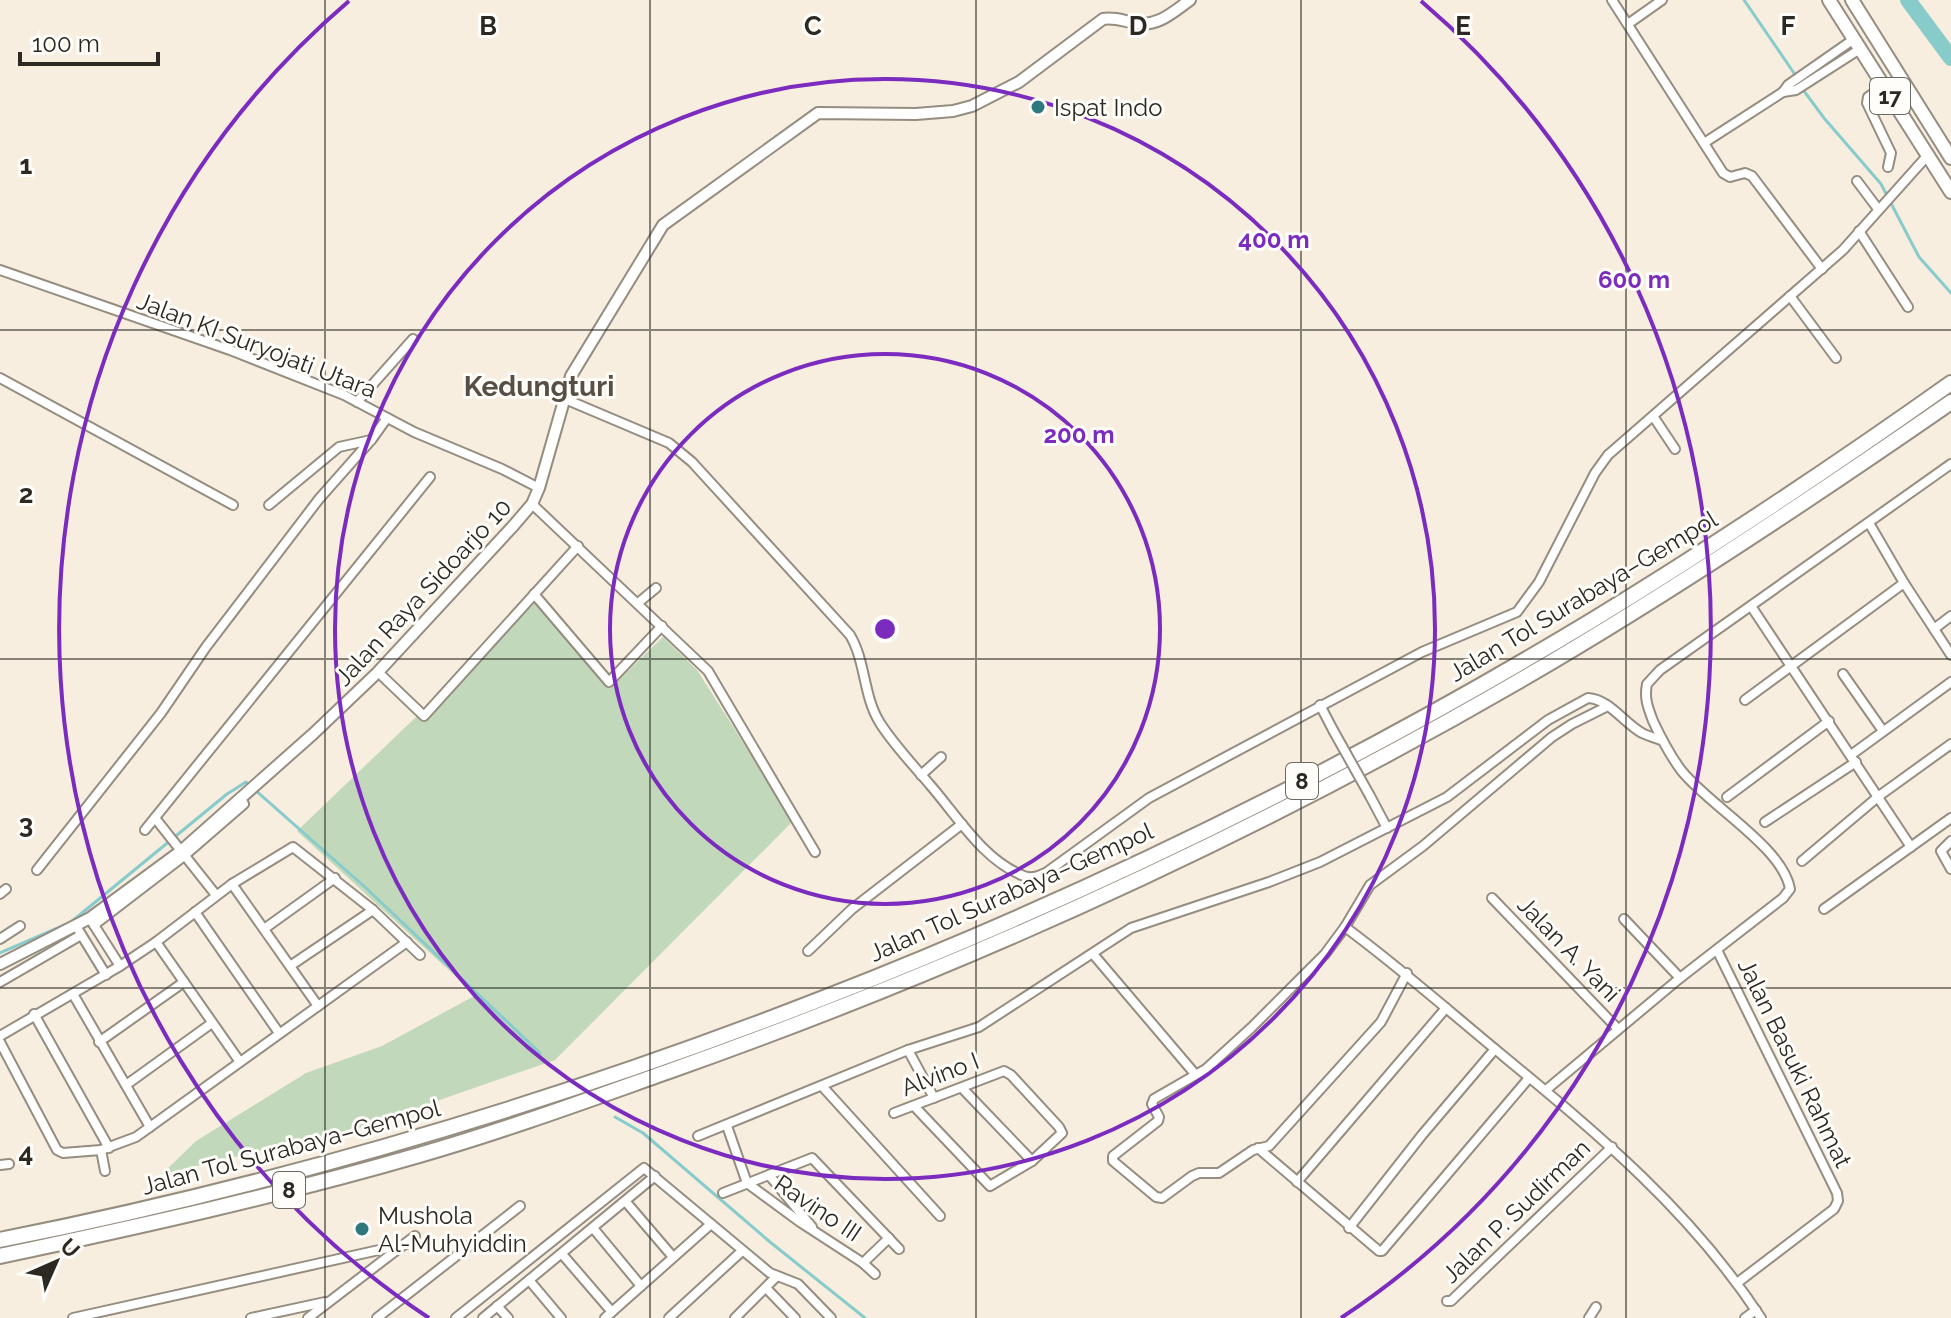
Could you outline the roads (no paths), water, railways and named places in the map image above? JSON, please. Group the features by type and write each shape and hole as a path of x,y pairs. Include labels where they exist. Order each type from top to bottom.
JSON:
{"highway":[{"name":"17","path":"1829,0 1951,192"},
{"name":"17","path":"1852,0 1951,158"},
{"name":"Jalan Tol Surabaya–Gempol","path":"0,1240 196,1199 362,1154 520,1106 744,1027 1034,910 1315,774 1467,693 1721,540 1951,383"},
{"name":"Jalan Tol Surabaya–Gempol","path":"0,1256 184,1217 420,1155 769,1036 931,972 1061,915 1247,827 1401,747 1553,661 1701,570 1951,402"}],"street":[{"name":"Jalan Raya Sidoarjo 10","path":"0,964 79,931 243,797 378,672 532,504 578,361 663,225 818,113 916,114 972,106 1019,82 1103,19 1114,17 1151,24 1190,0"},
{"path":"1612,0 1726,176 1745,173 1752,176 1822,269"},
{"path":"1628,24 1662,0"},
{"path":"1704,143 1857,44"},
{"path":"1884,86 1868,97 1867,103 1891,153 1888,167"},
{"path":"565,399 669,443 683,452 850,635 859,653 867,692 880,724 921,775 991,854 1025,876 1035,877 1047,872 1149,798 1422,652 1517,612 1539,582 1601,463 1822,269 1928,155"},
{"path":"1857,181 1880,207"},
{"path":"1859,231 1908,307"},
{"name":"Jalan KI Suryojati Utara","path":"0,270 230,350 357,402 539,488"},
{"path":"1790,296 1836,358"},
{"path":"357,402 413,339"},
{"path":"0,378 233,505"},
{"path":"1653,416 1675,449"},
{"path":"37,870 161,713 206,647 319,499 387,418"},
{"path":"269,505 339,447 372,439"},
{"path":"1546,1090 1617,1028 1787,895 1790,889 1789,881 1778,864 1754,837 1681,771 1661,740 1647,707 1647,684 1660,670 1951,464"},
{"path":"145,830 430,477"},
{"path":"532,504 708,671 815,852"},
{"path":"1869,523 1951,655"},
{"path":"378,672 424,716 578,546"},
{"path":"1745,700 1904,583"},
{"path":"638,603 656,588"},
{"path":"534,594 609,682 662,626"},
{"path":"1751,606 1911,847"},
{"path":"1934,629 1951,616"},
{"path":"1843,674 1883,731"},
{"path":"1765,822 1853,759 1883,731 1951,682"},
{"path":"698,1136 908,1050 979,1027 1050,978 1093,954 1117,935 1151,919 1269,882 1320,862 1447,797 1526,736 1578,703 1593,698 1641,732 1661,740"},
{"path":"1320,705 1387,828"},
{"path":"1407,973 1386,1014 1372,1033 1269,1146 1258,1148 1219,1173 1192,1176 1162,1198 1156,1197 1113,1161 1113,1156 1158,1121 1153,1100 1206,1069 1325,954 1370,885 1423,846 1552,737 1608,706"},
{"path":"1727,797 1829,721"},
{"path":"1802,861 1879,796 1951,744"},
{"path":"921,775 941,757"},
{"path":"155,818 216,895"},
{"path":"1824,909 1951,818"},
{"path":"808,951 852,909 962,824"},
{"path":"1951,841 1941,851 1951,869"},
{"path":"407,942 150,1127 129,1141 105,1149 63,1153 57,1150 1,1034 106,975 156,942 232,884 293,847 373,910 407,942 420,955"},
{"path":"264,929 335,878"},
{"path":"232,884 318,1006"},
{"name":"Jalan A. Yani","path":"1492,898 1617,1028"},
{"path":"290,966 373,910"},
{"path":"195,912 279,1033"},
{"path":"1624,919 1680,978"},
{"path":"92,922 120,966"},
{"path":"0,939 20,926"},
{"path":"1345,927 1407,973 1546,1090 1667,1199 1759,1314 1745,1318"},
{"path":"0,982 79,931 106,975"},
{"path":"156,942 240,1062"},
{"name":"Jalan Basuki Rahmat","path":"1717,950 1837,1193 1838,1201 1834,1209 1737,1283"},
{"path":"1093,954 1195,1074"},
{"path":"99,1042 184,982"},
{"path":"73,994 150,1127"},
{"path":"1297,1182 1446,1008"},
{"path":"34,1014 105,1149 105,1171"},
{"path":"126,1085 212,1023"},
{"path":"1349,1228 1495,1049"},
{"path":"908,1050 934,1098"},
{"name":"Alvino I","path":"894,1113 1001,1072 1011,1075 1061,1131 1060,1138 1032,1161"},
{"path":"1258,1148 1349,1228 1382,1251 1529,1078"},
{"path":"822,1086 940,1216"},
{"path":"914,1106 987,1185 992,1185 1032,1161 962,1088"},
{"name":"Ravino III","path":"727,1126 747,1183 875,1274"},
{"name":"Jalan P. Sudirman","path":"1447,1301 1451,1301 1612,1147"},
{"path":"723,1193 809,1158 814,1159 899,1249"},
{"path":"456,1318 646,1168 742,1251 777,1276 798,1284 831,1318"},
{"path":"769,1175 815,1230"},
{"path":"483,1318 655,1176"},
{"path":"626,1202 673,1257"},
{"path":"377,1318 520,1206"},
{"path":"562,1254 609,1315 711,1224"},
{"path":"593,1228 641,1286"},
{"path":"308,1318 415,1236"},
{"path":"863,1263 889,1238"},
{"path":"73,1318 98,1315 406,1244"},
{"path":"669,1318 742,1251"},
{"path":"736,1318 777,1276"},
{"path":"529,1280 561,1318"},
{"path":"766,1288 795,1318"},
{"path":"251,1318 330,1301"},
{"path":"497,1306 508,1318"},
{"path":"1589,1318 1596,1307"}],"waterway":[{"path":"1744,0 1796,76"},
{"path":"1908,0 1951,58"},
{"path":"1801,87 1881,184 1919,257 1951,293"},
{"path":"0,953 71,922 227,794 246,782 366,888 540,1053"},
{"path":"615,1117 643,1133 770,1242 865,1318"}],"place":[{"name":"Ispat Indo","path":"1038,107"},
{"name":"Mushola Al-Muhyiddin","path":"362,1229"}],"district":[{"name":"Kedungturi","path":"539,386"}]}
